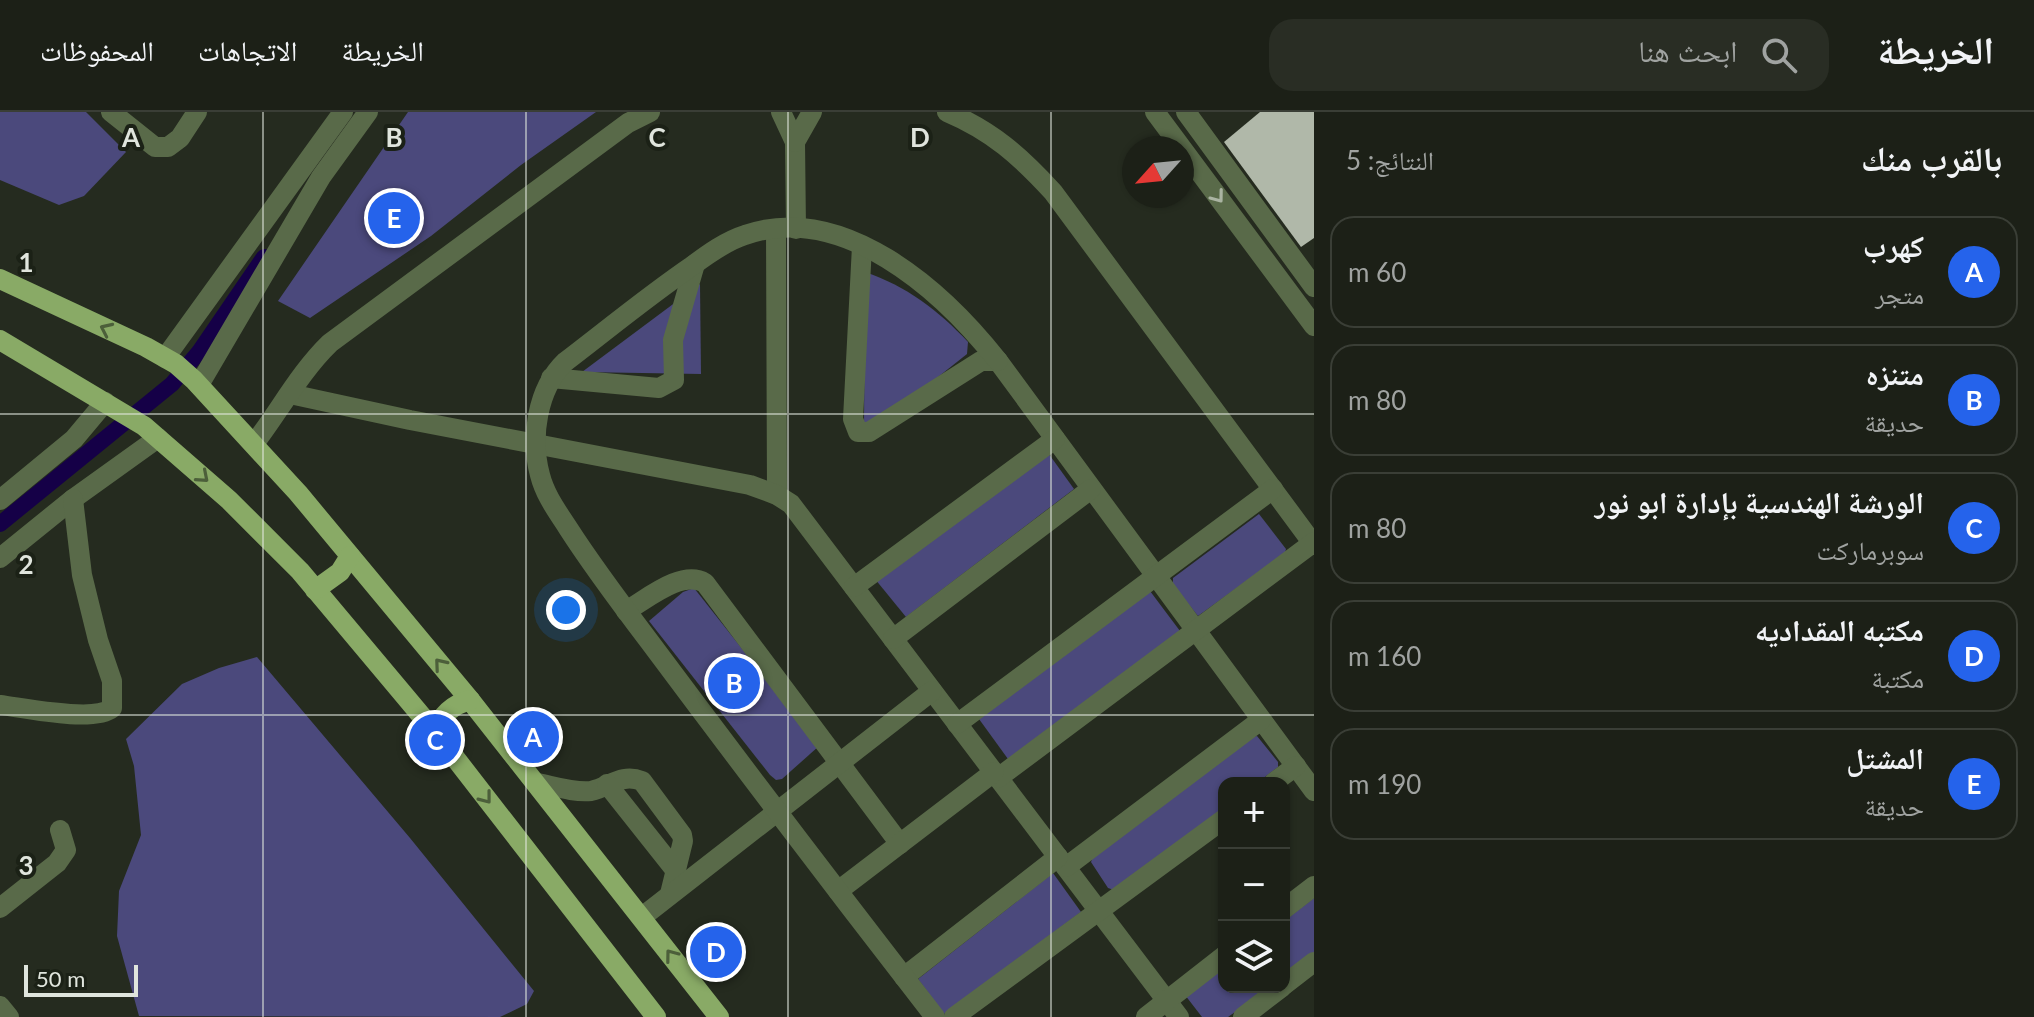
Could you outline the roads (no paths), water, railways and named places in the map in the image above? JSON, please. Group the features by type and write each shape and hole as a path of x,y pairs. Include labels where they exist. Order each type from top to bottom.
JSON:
{"main road":[{"path":"0,279 171,361 197,382 350,556 538,783 714,1015"},
{"path":"0,340 151,432 229,500 315,590 435,732 656,1017"},
{"path":"315,590 340,572 350,556"},
{"path":"435,732 444,714 470,700"}],"street":[{"path":"111,112 155,147 168,147 180,138 197,112"},
{"path":"171,361 343,112"},
{"path":"197,382 321,177 368,112"},
{"path":"254,444 310,363 330,343 628,123 650,112"},
{"path":"781,112 795,142"},
{"path":"777,495 786,229 795,142 812,112"},
{"path":"838,891 1314,543 1053,192 986,120 947,112"},
{"path":"1155,112 1314,326"},
{"path":"1186,112 1314,287"},
{"path":"935,1017 776,812 588,560 551,502 540,476 538,420 551,378 565,362 695,264 745,235 786,229 831,234 886,256 952,308 998,361 1314,791"},
{"path":"862,246 853,419 858,432 869,432 981,361 998,361"},
{"path":"551,378 659,388 669,385 674,380 673,340 695,264"},
{"path":"290,394 750,485 791,504 1179,1017"},
{"path":"0,500 113,407"},
{"path":"0,558 151,432"},
{"path":"854,587 1055,439"},
{"path":"893,639 1091,489"},
{"path":"957,724 1273,489"},
{"path":"0,705 57,714 106,714 112,708 112,681 82,575 73,499"},
{"path":"626,611 684,579 696,578 705,583 900,844"},
{"path":"642,917 932,691"},
{"path":"904,977 1261,720"},
{"path":"1281,777 1296,766"},
{"path":"538,783 581,791 592,790 624,777 642,781 682,835 670,894"},
{"path":"607,784 676,871"},
{"path":"954,1017 1218,823"},
{"path":"0,908 57,863 66,850 60,830"},
{"path":"1290,904 1314,886"},
{"path":"1146,1017 1218,961"},
{"path":"1290,981 1314,962"},
{"path":"1243,1017 1274,993"},
{"path":"0,1006 9,1017"}],"waterway":[{"path":"0,524 172,384 199,352 264,257"}],"place":[{"name":"المشتل","path":"394,218"},
{"name":"متنزه","path":"734,683"},
{"name":"كهرب","path":"533,737"},
{"name":"الورشة الهندسية بإدارة ابو نور","path":"435,740"},
{"name":"مكتبه المقداديه","path":"716,952"}]}
